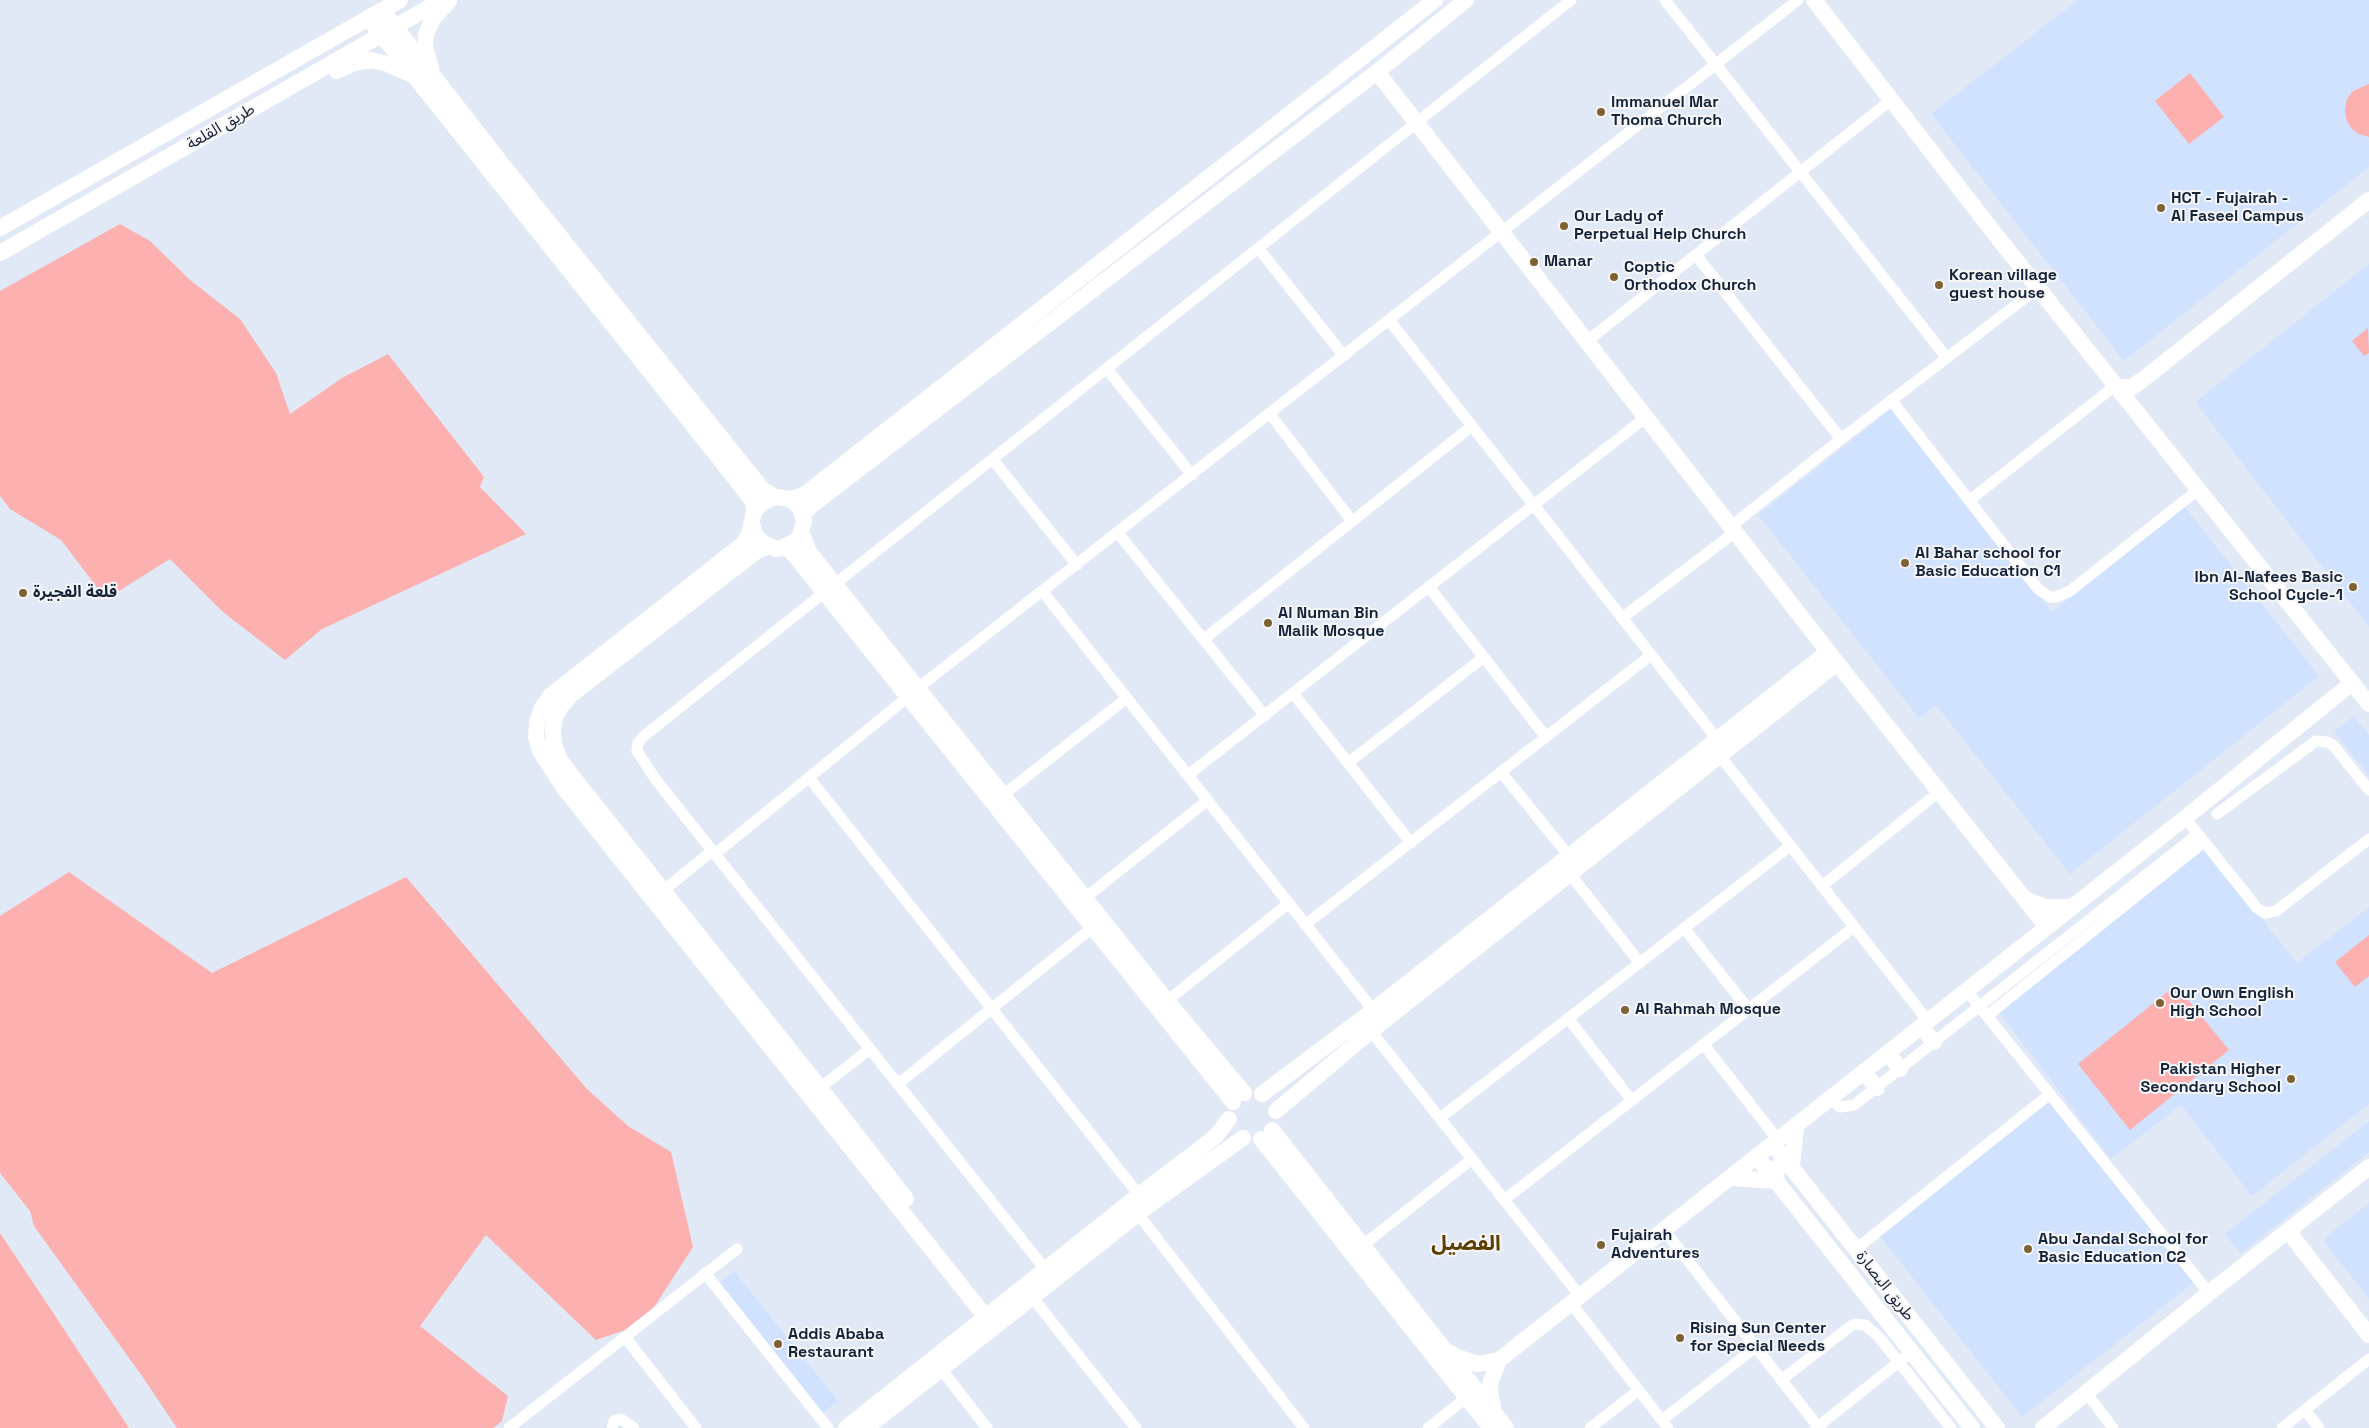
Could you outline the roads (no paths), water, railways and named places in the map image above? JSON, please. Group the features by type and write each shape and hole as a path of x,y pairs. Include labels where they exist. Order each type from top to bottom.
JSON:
{"street":[{"name":"طريق القلعة","path":"0,228 400,0"},
{"name":"طريق القلعة","path":"0,253 442,0"},
{"path":"423,75 426,34 433,19 450,0"},
{"path":"989,1313 564,788 540,751 536,737 537,722 542,708 550,696 743,544 762,503 804,495 1435,0"},
{"path":"803,514 1377,72 1466,0"},
{"path":"1045,1269 642,761 637,751 638,743 644,736 1571,0"},
{"path":"1665,0 1715,66 1948,358"},
{"path":"664,890 810,779 914,692 1798,0"},
{"path":"1814,0 2038,288 2369,704"},
{"path":"375,14 753,502 755,534 768,546 776,549 788,547 802,534"},
{"path":"306,78 324,76 354,63 371,60 423,75 763,490 796,503 803,514 802,534 807,549 831,588 914,692 1093,928 1238,1098"},
{"path":"1377,72 1833,658 2047,927"},
{"path":"1586,342 1891,100"},
{"path":"1270,154 1263,150 1264,143 1287,125 1301,105"},
{"path":"1194,212 1204,199 1235,174 1232,166 1224,165"},
{"path":"1970,500 2117,386 2132,387 2147,376 2369,200"},
{"path":"1259,249 1344,356"},
{"path":"1696,255 1841,439"},
{"path":"1622,618 1841,439 2038,288"},
{"path":"1389,320 1717,739"},
{"path":"1108,369 1192,475"},
{"path":"2142,418 2140,407 2147,376"},
{"path":"1891,400 2038,588 2047,596 2056,597 2070,591 2199,489"},
{"path":"1270,414 1352,521"},
{"path":"1188,776 1645,418"},
{"path":"1204,639 1472,426"},
{"path":"993,460 1077,565"},
{"path":"1118,533 1265,716"},
{"path":"768,546 724,576 571,695 561,706 555,717 553,730 554,744 559,758 820,1088 949,1263"},
{"path":"788,547 831,588"},
{"path":"1429,586 1546,737"},
{"path":"1043,592 1373,1010"},
{"path":"1276,1111 1371,1031 1720,756 1811,675 1812,631"},
{"path":"1306,924 1651,655"},
{"path":"1348,763 1484,658"},
{"path":"1238,1098 1262,1094 1298,1069 1717,739 1833,658"},
{"path":"1811,675 1855,685"},
{"path":"1443,1348 1459,1358 1478,1364 1499,1360 2072,908 2352,683"},
{"path":"914,692 1003,794 1167,1001 1238,1098"},
{"path":"1293,693 1410,843"},
{"path":"1003,794 1126,698"},
{"path":"2293,731 2304,748"},
{"path":"2217,814 2316,741 2328,742 2333,745 2369,790"},
{"path":"1720,756 1854,927 1925,1024 1934,1042"},
{"path":"1501,772 1569,856"},
{"path":"810,779 1139,1195"},
{"path":"1822,886 1940,791"},
{"path":"1084,898 1208,800"},
{"path":"2185,818 2257,908 2269,913 2276,911 2369,840"},
{"path":"1830,1099 1840,1107 1850,1108 1934,1042 1983,1011 2201,838"},
{"path":"1440,1118 1790,846"},
{"path":"1570,874 1640,963"},
{"path":"2110,877 2126,897"},
{"path":"2025,899 2045,907 2072,908"},
{"path":"2023,946 2032,935 2034,920 2025,899"},
{"path":"1167,1001 1289,904"},
{"path":"1504,1200 1854,927"},
{"path":"898,1084 991,1007 1093,928"},
{"path":"1684,928 1748,1010"},
{"path":"1967,990 2209,1293"},
{"path":"1568,1018 1632,1101"},
{"path":"1371,1031 1504,1200 1665,1424 1756,1347"},
{"path":"1704,1044 1775,1142"},
{"path":"820,1088 870,1049"},
{"path":"1888,1053 1900,1069"},
{"path":"1864,1072 1877,1088"},
{"path":"1229,1119 1233,1130 1242,1138 1252,1140 1267,1134 1276,1121 1276,1111 1271,1101 1262,1094"},
{"path":"1856,1249 2050,1094"},
{"path":"846,1428 989,1313 1216,1136 1229,1119 1238,1098"},
{"path":"1730,1178 1776,1181 1777,1167 1783,1164 1792,1167 1796,1126"},
{"path":"1267,1134 1362,1246 1443,1348 1492,1420"},
{"path":"1267,1134 1466,1398 1492,1420 1506,1428"},
{"path":"866,1428 1138,1214 1242,1138"},
{"name":"طريق البصارة","path":"1775,1142 1792,1167 1997,1428"},
{"name":"طريق البصارة","path":"1758,1156 1906,1357 1972,1428"},
{"path":"1362,1246 1472,1159"},
{"path":"2042,1428 2369,1167"},
{"path":"1138,1214 1304,1428"},
{"path":"1664,1230 1818,1427 1906,1357"},
{"path":"2288,1231 2369,1335"},
{"path":"509,1428 737,1249"},
{"path":"705,1274 828,1428"},
{"path":"1032,1298 1136,1428"},
{"path":"1782,1380 1855,1324 1866,1325 1906,1357 1951,1428"},
{"path":"625,1337 696,1428"},
{"path":"2282,1428 2369,1358"},
{"path":"1492,1420 1491,1381 1499,1360"},
{"path":"941,1369 986,1428"},
{"path":"1590,1428 1639,1390"},
{"path":"2087,1394 2113,1428"},
{"path":"1428,1428 1466,1398"},
{"path":"2305,1410 2319,1428"},
{"path":"612,1428 614,1421 621,1419 629,1422 634,1428"}],"place":[{"name":"Immanuel Mar Thoma Church","path":"1601,112"},
{"name":"HCT - Fujairah - Al Faseel Campus","path":"2161,208"},
{"name":"Our Lady of Perpetual Help Church","path":"1564,226"},
{"name":"Manar","path":"1534,262"},
{"name":"Coptic Orthodox Church","path":"1614,277"},
{"name":"Korean village guest house","path":"1939,285"},
{"name":"Al Bahar school for Basic Education C1","path":"1905,563"},
{"name":"Ibn Al-Nafees Basic School Cycle-1","path":"2353,587"},
{"name":"قلعة الفجيرة","path":"23,593"},
{"name":"Al Numan Bin Malik Mosque","path":"1268,623"},
{"name":"Our Own English High School","path":"2160,1003"},
{"name":"Al Rahmah Mosque","path":"1625,1010"},
{"name":"Pakistan Higher Secondary School","path":"2291,1079"},
{"name":"Fujairah Adventures","path":"1601,1245"},
{"name":"Abu Jandal School for Basic Education C2","path":"2028,1249"},
{"name":"Rising Sun Center for Special Needs","path":"1680,1338"},
{"name":"Addis Ababa Restaurant","path":"778,1344"}],"district":[{"name":"الفصيل","path":"1466,1244"}]}
